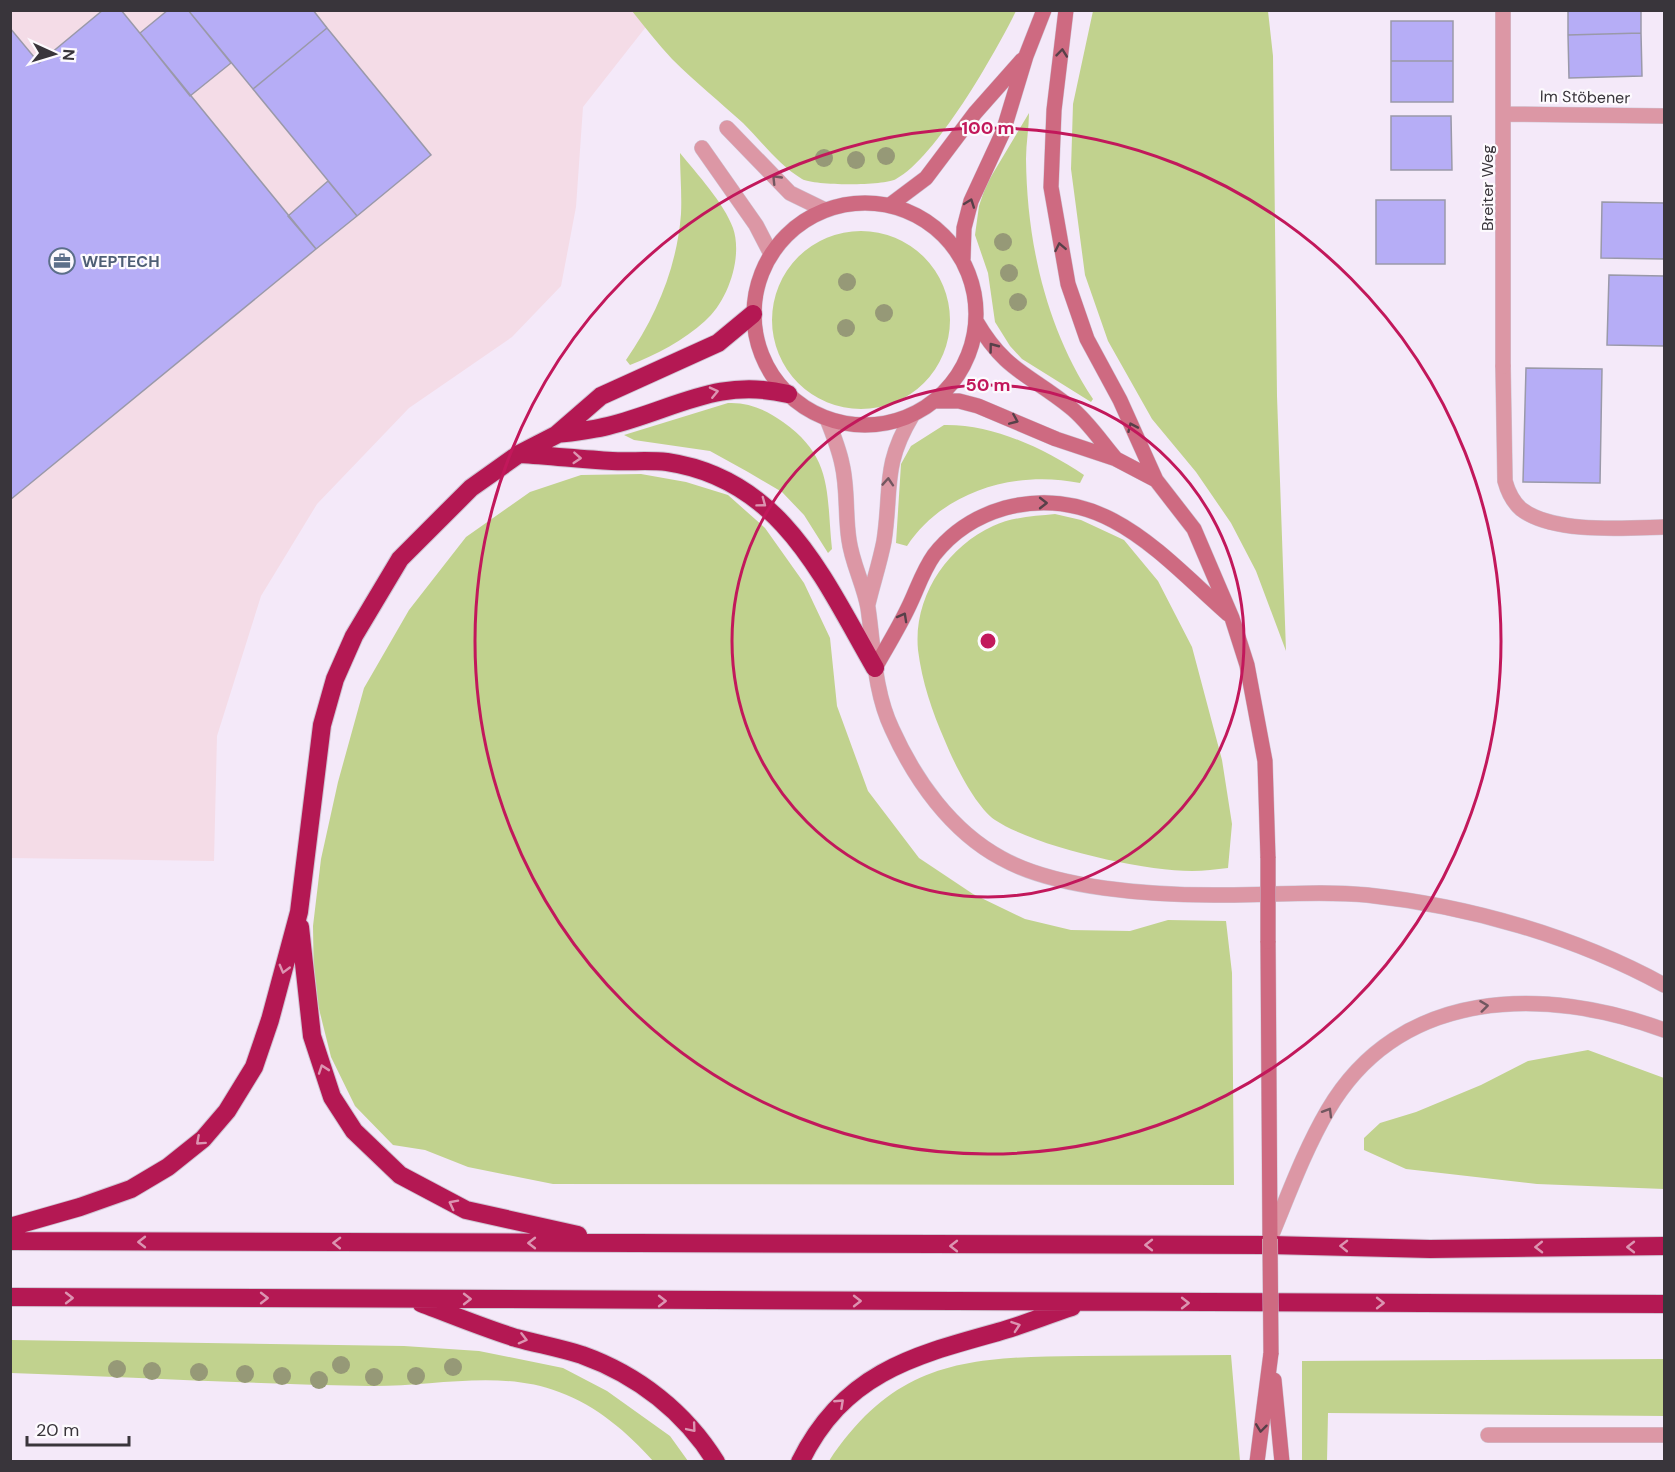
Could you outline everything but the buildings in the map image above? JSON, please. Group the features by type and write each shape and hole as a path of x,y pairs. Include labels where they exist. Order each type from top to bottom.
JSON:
{"highway":[{"path":"10,1227 130,1190 168,1167 203,1139 227,1111 254,1067 270,1020 298,912 322,725 335,679 354,636 400,559 471,488 519,454 556,435 602,396 718,343 753,314"},
{"path":"556,435 608,426 725,390 757,388 788,394"},
{"path":"519,454 613,461 664,462 693,467 744,489 771,509 796,536 875,668"},
{"path":"298,912 312,1035 332,1097 354,1131 376,1155 400,1175 466,1210 612,1243"},
{"path":"10,1241 914,1246 1267,1245 1430,1248 1665,1246"},
{"path":"10,1297 1665,1304"},
{"path":"408,1299 515,1337 584,1356 633,1380 661,1398 688,1423 716,1461"},
{"path":"800,1461 832,1411 852,1392 881,1372 922,1353 1001,1331 1085,1303"}],"main road":[{"path":"963,260 964,228 970,201 1003,132 1026,56 1044,10"},
{"path":"1066,10 1052,149 1055,223 1068,284 1087,339 1120,400 1156,480 1194,529 1232,618 1247,665 1265,761 1268,858 1271,1353 1282,1461"},
{"path":"890,205 926,178 975,113 1026,56"},
{"path":"858,203 890,205 904,208 939,231 953,244 963,260 974,291 976,321 964,366 938,401 912,416 885,424 867,426 827,419 809,411 788,394 763,359 756,337 753,314 759,283 771,254 794,228 825,210 858,203"},
{"path":"976,321 993,348 1007,364 1071,408 1116,459"},
{"path":"938,401 959,401 978,406 1056,439 1116,459 1156,480"},
{"path":"875,668 909,607 921,576 935,554 964,526 987,513 1037,502 1083,507 1126,526 1143,538 1232,618"},
{"path":"1257,1461 1271,1353"}],"street":[{"name":"Breiter Weg","path":"1503,10 1505,481 1510,496 1521,509 1549,522 1597,527 1665,527"},
{"name":"Im Stöbener","path":"1505,114 1665,116"},
{"path":"727,128 790,193 825,210"},
{"path":"702,148 756,225 771,254"},
{"path":"867,606 884,541 890,467 898,440 912,416"},
{"path":"827,419 843,465 849,542 867,606 882,702 892,729 920,781 954,822 976,842 1000,858 1031,872 1107,888 1163,894 1216,895 1293,891 1365,895 1435,904 1550,935 1612,959 1665,985"},
{"path":"1270,1239 1301,1164 1329,1109 1351,1079 1377,1053 1397,1038 1438,1017 1485,1005 1548,1004 1601,1011 1665,1030"},
{"path":"1488,1435 1665,1435"}],"shaded area":[{"path":"11,11 736,11 656,14 583,107 576,207 561,286 512,337 409,408 317,504 261,596 217,736 214,861 11,858"}],"green space":[{"path":"632,11 1016,11 963,103 946,128 912,168 889,181 849,184 809,181 794,173 672,59"},
{"path":"1093,11 1268,11 1273,56 1277,396 1286,651 1256,571 1231,523 1196,472 1152,419 1108,341 1085,275 1071,169 1073,104"},
{"path":"1029,113 1026,153 1027,191 1035,253 1051,314 1077,372 1093,399 1091,402 1022,359 1010,346 995,322 988,273 975,235 979,206 986,185"},
{"path":"680,153 729,218 736,240 735,265 727,290 705,321 669,346 630,365 626,360 656,309 675,253 681,214"},
{"path":"861,231 895,238 924,257 943,286 950,320 943,354 924,383 895,402 861,409 827,402 798,383 779,354 772,320 779,286 798,257 827,238"},
{"path":"728,403 750,405 770,414 800,436 811,449 824,478 827,494 832,549 828,553 804,515 782,492 748,472 710,451 634,440 624,435"},
{"path":"944,425 999,433 1035,447 1084,475 1080,483 1032,479 1007,482 984,489 961,498 941,511 922,527 907,546 896,543 901,464 911,446"},
{"path":"641,474 686,482 728,495 765,528 804,583 830,638 837,706 868,791 919,858 973,894 1025,919 1071,930 1130,931 1168,920 1226,921 1232,973 1234,1185 553,1184 468,1167 425,1150 393,1145 355,1106 331,1057 314,989 313,926 321,859 338,782 364,688 409,610 466,537 530,492 581,475"},
{"path":"1055,514 1081,520 1124,540 1158,581 1192,647 1222,760 1232,824 1228,868 1192,871 1146,867 1090,856 1036,839 1013,830 987,813 973,795 954,761 932,707 918,650 921,611 927,593 948,560 976,535 1008,521"},
{"path":"1588,1050 1664,1078 1664,1189 1537,1184 1406,1169 1364,1150 1364,1138 1380,1123 1416,1112 1481,1085 1528,1061"},
{"path":"11,1340 404,1346 479,1351 563,1368 607,1391 670,1436 688,1461 653,1461 622,1430 599,1412 559,1392 536,1385 489,1380 393,1386 324,1385 11,1373"},
{"path":"1231,1355 1240,1461 829,1461 854,1428 881,1402 908,1384 938,1371 969,1363 1003,1359"},
{"path":"1664,1359 1664,1416 1328,1413 1327,1461 1302,1461 1302,1361"}],"place":[{"name":"WEPTECH","path":"62,261"}]}
